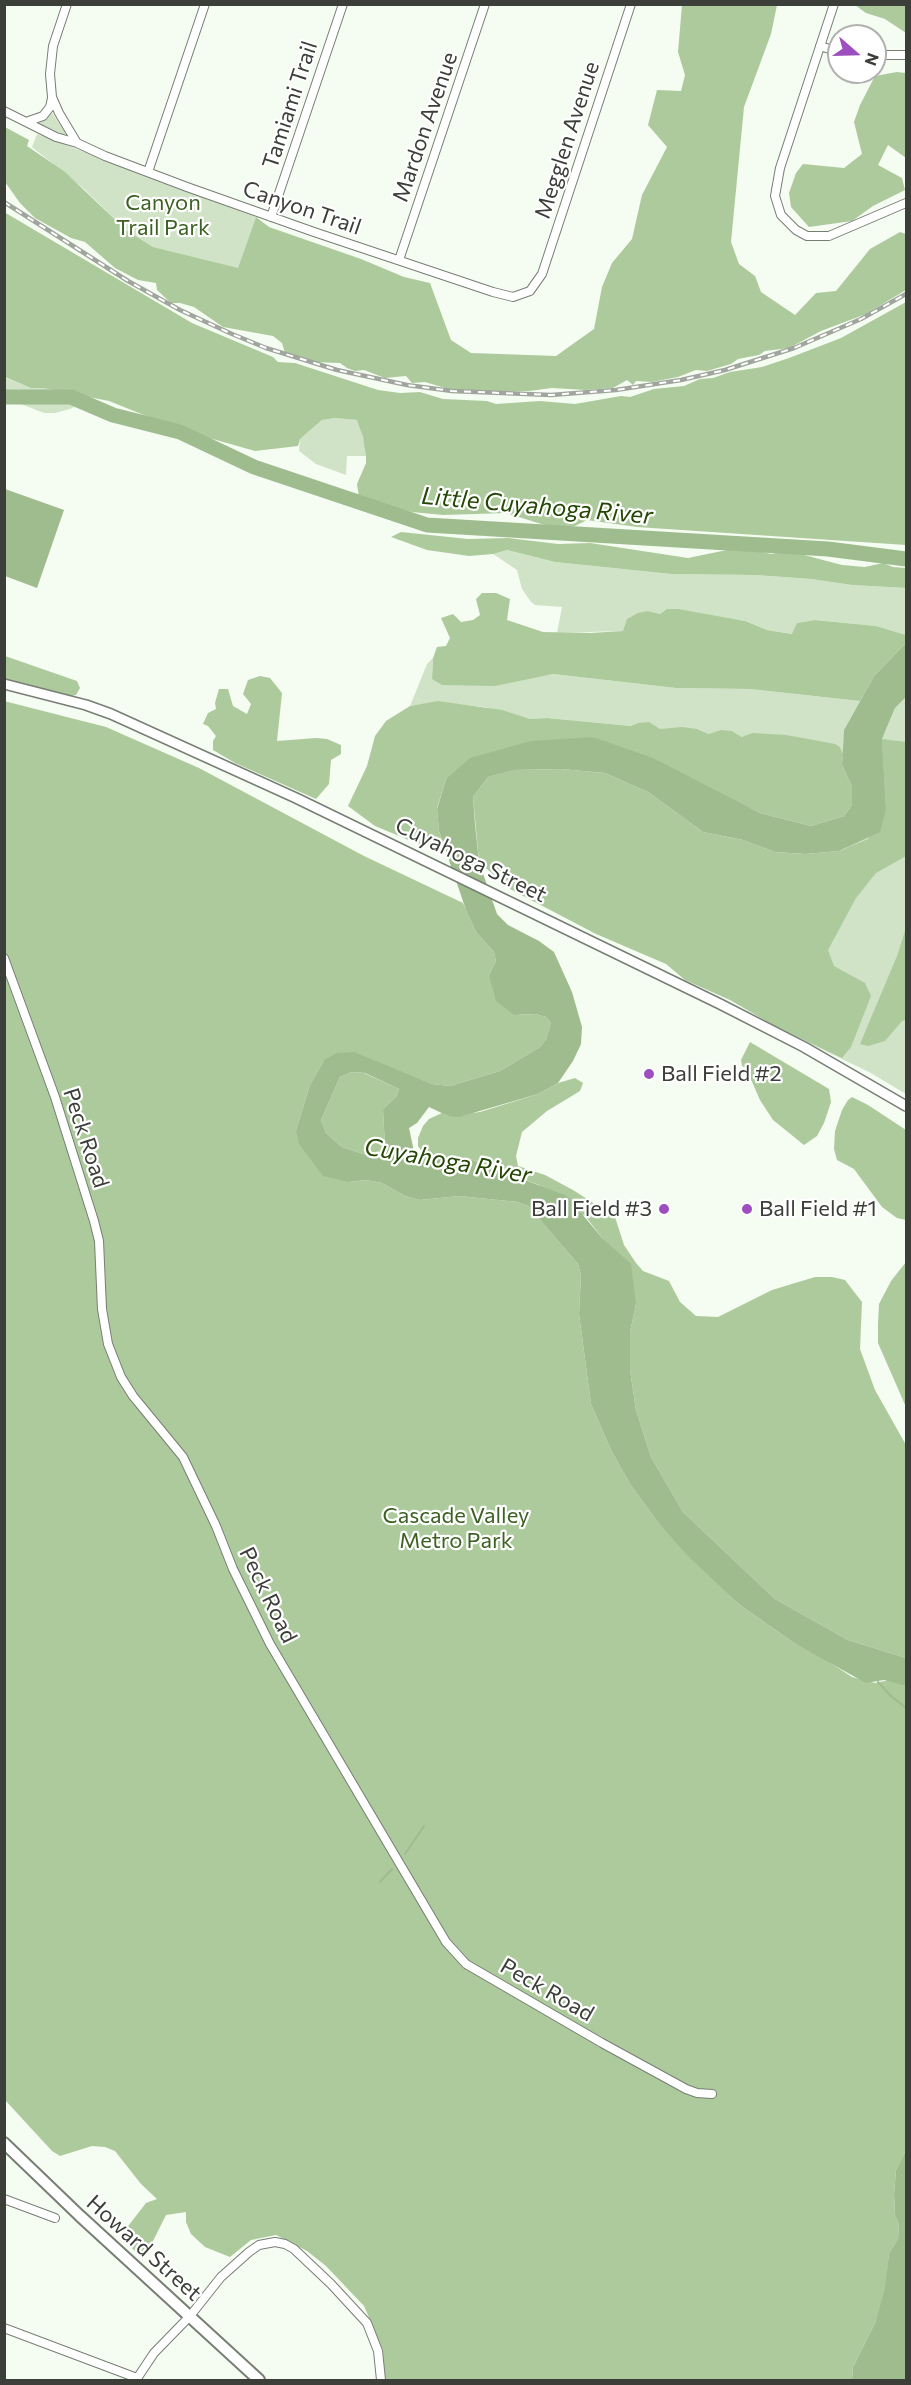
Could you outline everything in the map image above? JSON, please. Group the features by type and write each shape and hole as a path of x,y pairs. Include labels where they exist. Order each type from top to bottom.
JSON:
{"main road":[{"name":"Howard Street","path":"5,2144 259,2380"}],"street":[{"path":"25,122 43,116 50,107 52,97 51,53 67,4"},
{"path":"148,172 205,4"},
{"name":"Tamiami Trail","path":"271,217 343,4"},
{"name":"Mardon Avenue","path":"399,260 485,4"},
{"name":"Megglen Avenue","path":"534,285 542,274 631,4"},
{"path":"834,4 776,185 777,204 788,224 807,236 829,236 906,203"},
{"path":"820,46 827,48"},
{"path":"887,55 906,55"},
{"path":"52,97 77,143"},
{"name":"Canyon Trail","path":"4,111 56,137 77,143 148,172 271,217 506,296 521,295 530,291 534,285"},
{"name":"Cuyahoga Street","path":"4,684 86,705 111,714 296,798 804,1047 906,1106"},
{"name":"Peck Road","path":"4,958 55,1097 94,1221 99,1241 102,1309 108,1344 121,1377 133,1396 183,1457 264,1634 446,1942 466,1964 602,2043 686,2089 697,2093 712,2094"},
{"path":"4,2199 55,2217"},
{"path":"4,2328 136,2379 154,2353 190,2316 221,2277 242,2256 267,2242 282,2243 294,2249 367,2323 378,2351 381,2380"}],"green space":[{"path":"682,5 777,5 771,34 744,107 731,242 739,264 755,276 761,292 795,315 816,293 836,291 870,249 900,232 906,234 906,290 866,314 821,331 789,348 765,351 759,355 738,359 731,364 707,371 696,370 678,377 652,382 636,381 633,385 627,380 613,388 586,390 552,388 484,392 452,390 425,382 412,383 406,376 385,378 364,370 355,371 340,363 312,362 285,353 282,343 273,336 223,327 194,307 171,303 157,290 156,283 138,280 115,268 85,242 71,238 35,218 20,203 5,182 5,127 29,140 27,146 65,172 126,230 153,247 238,268 256,217 269,227 361,259 404,277 430,283 451,340 471,353 556,356 594,329 602,287 612,263 632,239 642,195 667,147 648,125 657,90 681,91 685,75 678,52"},
{"path":"855,5 906,5 906,33 885,19 866,13"},
{"path":"906,73 906,158 888,145 878,165 902,178 905,190 873,206 852,221 809,227 791,207 789,193 796,173 803,164 844,168 862,154 854,122 871,84 887,84 887,74"},
{"path":"52,113 65,132 65,135 39,124"},
{"name":"Canyon Trail Park","path":"37,134 256,217 238,269 153,247 126,230 84,189 32,147"},
{"path":"4,212 192,323 273,357 278,362 295,363 378,390 400,393 420,392 443,399 487,401 496,404 540,401 575,404 621,396 630,397 654,389 684,386 700,379 762,367 789,358 841,338 906,302 906,545 637,527 587,520 575,526 554,528 506,513 443,515 382,507 359,497 357,484 366,463 366,456 357,420 335,418 322,420 300,439 298,446 255,451 181,430 109,401 43,388 31,388 5,377"},
{"path":"4,377 31,388 43,388 93,398 70,409 44,413 21,404 5,393"},
{"path":"335,418 358,420 365,445 366,456 347,456 346,475 316,464 299,451 300,439 322,420"},
{"path":"401,532 468,539 508,538 558,544 590,543 688,558 732,549 748,549 771,554 789,551 842,565 865,567 883,563 906,568 906,588 755,575 671,574 555,562 507,550 469,556 427,550 391,537"},
{"path":"507,550 555,562 671,574 755,575 906,588 906,635 876,626 815,620 797,623 793,634 767,630 745,621 668,609 660,614 648,611 623,631 557,633 562,607 535,605 531,602 522,589 517,570 493,554"},
{"path":"482,593 496,593 510,599 507,620 543,632 623,631 627,619 638,613 648,611 660,614 667,609 678,609 745,621 767,630 792,634 797,623 815,620 876,626 906,635 906,643 874,676 860,701 750,689 676,688 553,674 495,686 442,685 432,679 433,658 437,647 446,646 450,638 441,618 453,614 461,622 473,620 480,615 476,599"},
{"path":"5,656 77,681 80,688 76,695 60,698 5,684"},
{"path":"433,658 432,679 524,679 553,674 676,688 750,689 860,701 844,730 843,754 840,747 787,735 742,737 732,731 709,734 697,729 660,729 638,723 632,726 547,718 530,719 484,707 436,702 410,706 427,664"},
{"path":"260,676 270,678 282,693 277,741 316,738 327,739 341,745 341,754 331,760 329,784 316,799 235,763 213,750 213,741 216,736 208,726 203,724 208,713 216,709 215,703 219,689 228,689 233,706 247,714 251,704 243,694 248,680"},
{"path":"906,697 906,1094 869,1072 786,1032 882,739 895,708"},
{"name":"Cascade Valley Metro Park","path":"4,701 106,727 199,768 364,856 463,903 476,932 494,952 496,961 489,975 514,1015 536,1014 546,1017 551,1023 546,1039 540,1047 500,1071 450,1086 432,1084 411,1076 324,1060 310,1085 296,1130 349,1182 366,1180 382,1183 405,1196 420,1200 459,1196 518,1202 528,1206 578,1264 581,1275 579,1314 591,1404 611,1450 630,1484 657,1521 740,1605 794,1643 852,1677 875,1683 890,1680 906,1686 906,2150 896,2170 894,2194 895,2215 899,2224 898,2239 889,2253 886,2287 875,2323 853,2367 852,2380 384,2380 383,2350 364,2306 326,2266 307,2251 276,2235 251,2240 230,2257 205,2247 191,2234 186,2222 186,2212 166,2215 147,2253 139,2255 124,2240 122,2234 146,2203 157,2199 141,2184 115,2151 92,2146 60,2156 52,2151 5,2100"},
{"path":"438,701 502,710 530,719 547,718 631,726 649,722 660,729 682,727 697,729 709,734 721,730 732,731 742,737 752,733 787,735 835,744 840,747 843,754 842,765 852,786 852,805 844,816 811,826 760,813 593,737 446,779 437,808 439,831 444,846 416,843 375,826 348,806 367,766 375,736 386,721 410,706"},
{"path":"882,739 906,742 906,856 876,873 856,898 828,950 834,966 865,983 871,996 851,1047 842,1058 773,1025 730,1000 685,980 666,964 596,934 510,889 479,862 473,797 488,777 513,770 561,769 605,773 648,792 703,832 743,840 775,852 805,854 839,851 868,839 886,809"},
{"path":"906,928 906,1020 902,1021 885,1041 868,1046 860,1044 897,956"},
{"path":"750,1042 829,1089 831,1102 824,1123 817,1136 804,1145 773,1120 760,1100 746,1068 742,1066 741,1060"},
{"path":"352,1072 364,1073 399,1089 396,1097 383,1109 385,1148 381,1156 363,1154 342,1147 326,1133 321,1120 340,1077"},
{"path":"575,1078 583,1083 580,1091 547,1111 522,1132 516,1156 518,1166 545,1175 615,1217 624,1245 636,1263 643,1271 669,1281 680,1302 696,1316 718,1317 772,1290 815,1277 845,1280 862,1302 860,1349 875,1390 906,1445 906,1658 848,1640 775,1599 683,1512 651,1457 636,1410 630,1370 630,1332 636,1304 603,1239 586,1217 539,1185 470,1159 450,1160 424,1155 418,1146 418,1138 423,1126 429,1119 442,1113 448,1116 480,1112 538,1094 558,1083"},
{"path":"852,1097 906,1130 906,1220 897,1218 882,1207 854,1169 837,1160 834,1149 835,1131 842,1110"},
{"path":"906,1262 906,1407 878,1343 878,1324 879,1304 891,1281"}],"water":[{"path":"5,489 64,510 37,588 5,576"},
{"name":"Cuyahoga River","path":"906,643 906,697 895,708 882,739 886,809 880,832 839,851 805,854 775,852 743,840 703,832 648,792 605,773 561,769 514,770 488,777 473,797 479,862 497,914 508,925 539,941 554,952 572,992 582,1027 581,1044 558,1083 538,1094 459,1117 448,1116 429,1107 417,1123 409,1128 415,1156 424,1155 450,1160 470,1159 567,1196 603,1239 631,1264 636,1304 630,1332 630,1370 636,1410 651,1457 683,1512 775,1599 848,1640 906,1658 906,1686 884,1680 866,1683 794,1643 740,1605 687,1555 657,1521 630,1484 611,1450 591,1404 579,1314 581,1275 578,1264 528,1206 518,1202 459,1196 420,1200 405,1196 382,1183 366,1180 349,1182 323,1176 299,1144 296,1130 310,1085 324,1060 337,1053 354,1052 432,1084 450,1086 500,1071 540,1047 546,1039 551,1023 546,1017 536,1014 514,1015 496,1001 489,975 496,961 494,952 476,932 466,910 439,831 437,809 446,779 470,758 531,741 593,737 653,758 760,813 811,826 844,816 852,805 852,786 842,765 844,730 874,676","holes":["352,1072 365,1073 399,1089 396,1097 383,1109 385,1148 380,1156 363,1154 342,1147 326,1133 321,1120 340,1077"]},
{"path":"906,2150 906,2380 852,2380 853,2367 875,2323 885,2288 889,2253 898,2239 899,2224 895,2215 894,2194 896,2170"}],"waterway":[{"name":"Little Cuyahoga River","path":"4,397 71,397 113,415 180,432 254,467 427,525 828,549 906,559"},
{"path":"878,1682 906,1708"},
{"path":"405,1854 424,1826"},
{"path":"380,1882 392,1869"}],"railway":[{"path":"4,202 128,281 180,310 232,334 266,348 337,370 407,385 452,391 551,395 616,390 681,380 725,370 794,348 861,319 906,294"}],"place":[{"name":"Ball Field #2","path":"649,1074"},
{"name":"Ball Field #3","path":"664,1209"},
{"name":"Ball Field #1","path":"747,1209"}]}
